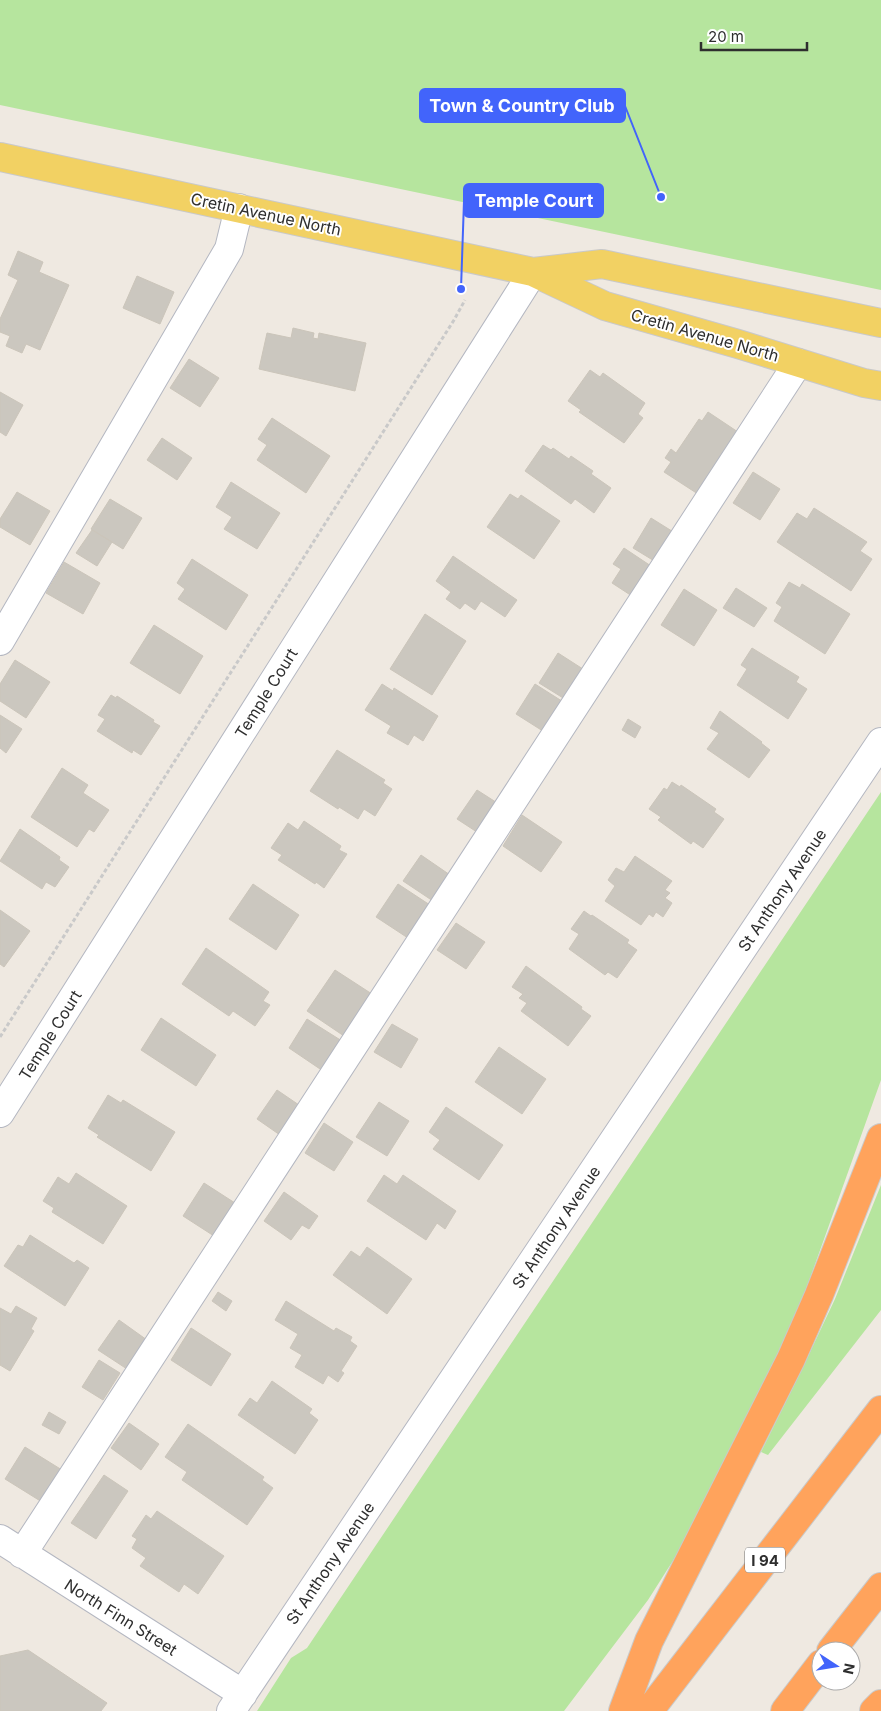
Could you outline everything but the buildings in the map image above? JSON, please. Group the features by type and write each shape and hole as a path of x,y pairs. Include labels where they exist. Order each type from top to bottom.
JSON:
{"highway":[{"path":"623,1711 649,1641 791,1360 819,1295 881,1138"},
{"name":"I 94","path":"649,1711 881,1410"},
{"path":"839,1641 881,1587"},
{"path":"785,1711 811,1677"},
{"path":"874,1711 881,1704"}],"main road":[{"name":"Cretin Avenue North","path":"0,157 533,272 605,306 881,386"},
{"name":"Cretin Avenue North","path":"533,272 602,264 881,323"}],"street":[{"path":"0,641 229,249 238,208"},
{"name":"Temple Court","path":"0,1113 533,272"},
{"path":"22,1554 798,363"},
{"name":"St Anthony Avenue","path":"237,1702 881,742"},
{"name":"North Finn Street","path":"0,1539 237,1702"}],"path":[{"path":"0,1037 465,300"}],"green space":[{"path":"0,0 881,0 881,290 0,105"},
{"path":"881,792 881,1080 804,1295 778,1358 681,1548 648,1600 564,1711 257,1711 291,1658 307,1648"},
{"path":"881,1185 881,1310 768,1455 761,1452 835,1299"}],"place":[{"name":"Town & Country Club","path":"661,197"},
{"name":"Temple Court","path":"461,289"}]}
